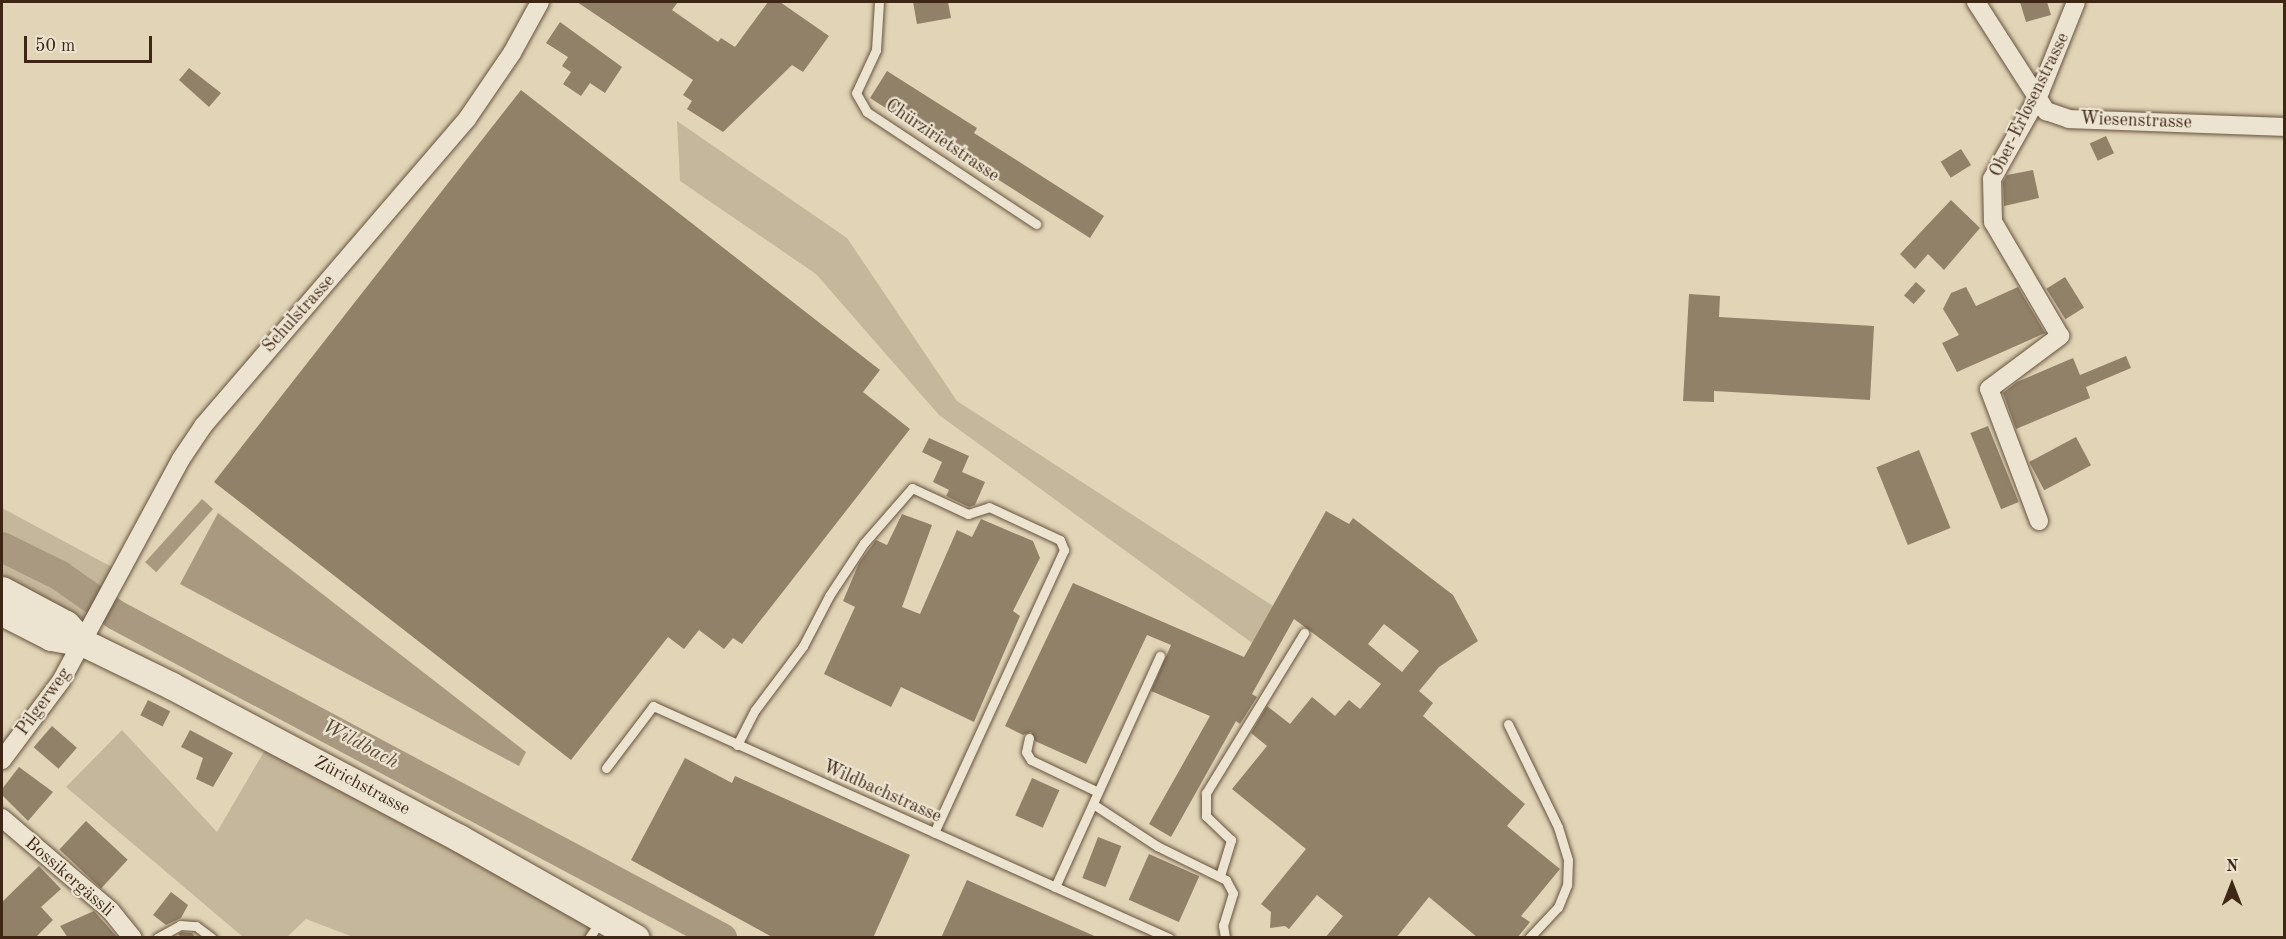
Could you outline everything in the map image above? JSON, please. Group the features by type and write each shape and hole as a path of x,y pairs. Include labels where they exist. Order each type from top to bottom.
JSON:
{"main road":[{"name":"Zürichstrasse","path":"2,590 66,624 84,643"},
{"name":"Zürichstrasse","path":"2,612 51,637 84,643 314,760 595,928 636,938"}],"street":[{"name":"Schulstrasse","path":"84,643 181,459 203,426 468,119 512,53 540,2"},
{"name":"Wiesenstrasse","path":"1976,2 2046,111 2069,119 2284,128"},
{"name":"Ober-Erlosenstrasse","path":"2039,521 1989,389 2060,336 1993,222 1992,179 2038,97 2076,2"},
{"name":"Pilgerweg","path":"2,760 61,681 84,643"},
{"name":"Bossikergässli","path":"2,818 110,910 133,938"}],"lane":[{"name":"Chürzirietstrasse","path":"879,2 876,50 856,93 867,111 1036,224"},
{"path":"737,745 755,710 803,646 829,596 864,543 912,488 968,514 989,507 1060,540 1064,550 934,833"},
{"path":"1220,876 1231,840 1206,816 1206,793 1304,633"},
{"path":"1055,887 1160,656"},
{"name":"Wildbachstrasse","path":"606,768 653,706 1169,938"},
{"path":"1508,724 1558,827 1568,860 1567,885 1558,907 1529,938"},
{"path":"1029,738 1026,752 1035,764 1098,792"},
{"path":"1093,804 1157,846 1220,876 1233,893 1223,925 1225,938"},
{"path":"157,938 180,925 196,926 212,938"}],"shaded area":[{"path":"677,121 847,238 957,401 1273,606 1252,643 939,415 816,274 680,181"},
{"path":"202,499 213,509 156,572 145,562"},
{"path":"2,508 121,572 93,625 2,575"},
{"path":"218,513 526,752 519,766 180,584"},
{"path":"122,730 217,832 272,738 601,919 589,937 353,937 306,919 287,937 243,937 66,787"}],"building":[{"path":"577,2 678,2 672,10 718,42 721,38 735,47 768,2 780,2 829,36 803,72 792,65 723,132 687,109 692,101 683,95 693,80"},
{"path":"913,2 948,2 951,18 917,24"},
{"path":"2020,2 2047,2 2051,15 2026,22"},
{"path":"560,22 622,67 605,93 590,83 581,96 563,84 571,72 562,66 568,57 546,43"},
{"path":"189,68 221,93 209,107 179,80"},
{"path":"887,71 977,128 974,133 1104,216 1090,238 870,98"},
{"path":"521,90 880,370 863,392 910,429 742,644 733,638 724,649 699,630 684,649 668,637 571,760 214,482"},
{"path":"2106,136 2114,153 2098,161 2090,144"},
{"path":"1961,149 1971,165 1951,178 1941,162"},
{"path":"2033,170 2039,198 2004,206 2003,182 2007,175"},
{"path":"1951,200 1980,228 1944,270 1928,254 1915,269 1900,254"},
{"path":"2065,277 2084,308 2065,319 2046,289"},
{"path":"1916,282 1926,291 1914,304 1904,295"},
{"path":"1966,287 1976,306 2018,287 2045,333 1957,372 1942,343 1959,335 1943,309 1951,293"},
{"path":"1689,294 1720,296 1719,317 1874,326 1870,400 1714,391 1714,402 1683,401"},
{"path":"2126,356 2131,368 2086,387 2090,398 2016,429 2003,393 2017,382 2073,358 2080,375"},
{"path":"1988,426 2019,502 2001,509 1970,433"},
{"path":"2076,437 2091,465 2044,490 2029,462"},
{"path":"929,438 969,456 962,472 985,482 975,505 969,507 946,496 949,490 933,482 942,462 922,452"},
{"path":"1919,450 1950,528 1908,545 1876,467"},
{"path":"1326,511 1349,524 1353,518 1453,595 1478,641 1439,667 1419,691 1433,703 1423,716 1525,804 1507,826 1560,869 1521,916 1530,922 1517,938 1478,938 1429,897 1396,938 1325,938 1343,916 1317,895 1289,929 1285,926 1270,928 1271,912 1261,904 1306,849 1232,789 1267,746 1251,733 1267,706 1290,724 1312,697 1335,716 1349,700 1360,709 1381,684 1294,619 1252,694 1257,697 1240,724 1236,721 1171,837 1149,824 1210,716 1151,691 1171,645 1147,635 1086,764 1035,741 1031,732 1023,735 1005,726 1073,583 1244,657","holes":["1384,624 1419,651 1402,672 1368,644"]},
{"path":"902,514 932,525 902,607 920,614 957,530 972,537 981,519 1033,541 1040,558 1013,611 1020,616 974,722 901,687 891,707 824,674 855,607 843,601 859,563 876,540 887,545"},
{"path":"148,700 170,711 163,726 140,715"},
{"path":"52,726 77,748 59,769 34,747"},
{"path":"190,730 233,753 213,787 196,779 203,758 181,747"},
{"path":"685,758 732,783 735,776 910,855 873,938 774,938 631,860"},
{"path":"19,767 53,792 28,821 2,795 2,789"},
{"path":"1032,778 1059,790 1043,828 1015,815"},
{"path":"86,821 128,860 101,888 59,850"},
{"path":"1098,837 1121,846 1106,887 1082,878"},
{"path":"1149,854 1199,876 1179,922 1129,900"},
{"path":"39,866 61,889 41,907 53,920 35,938 2,938 2,902"},
{"path":"967,880 1099,938 941,938"},
{"path":"171,892 188,905 181,918 166,925 153,915"},
{"path":"94,911 118,938 68,938 60,926"},
{"path":"192,933 196,938 182,938 178,934"}],"waterway":[{"name":"Wildbach","path":"2,547 59,575 116,615 722,938"}]}
